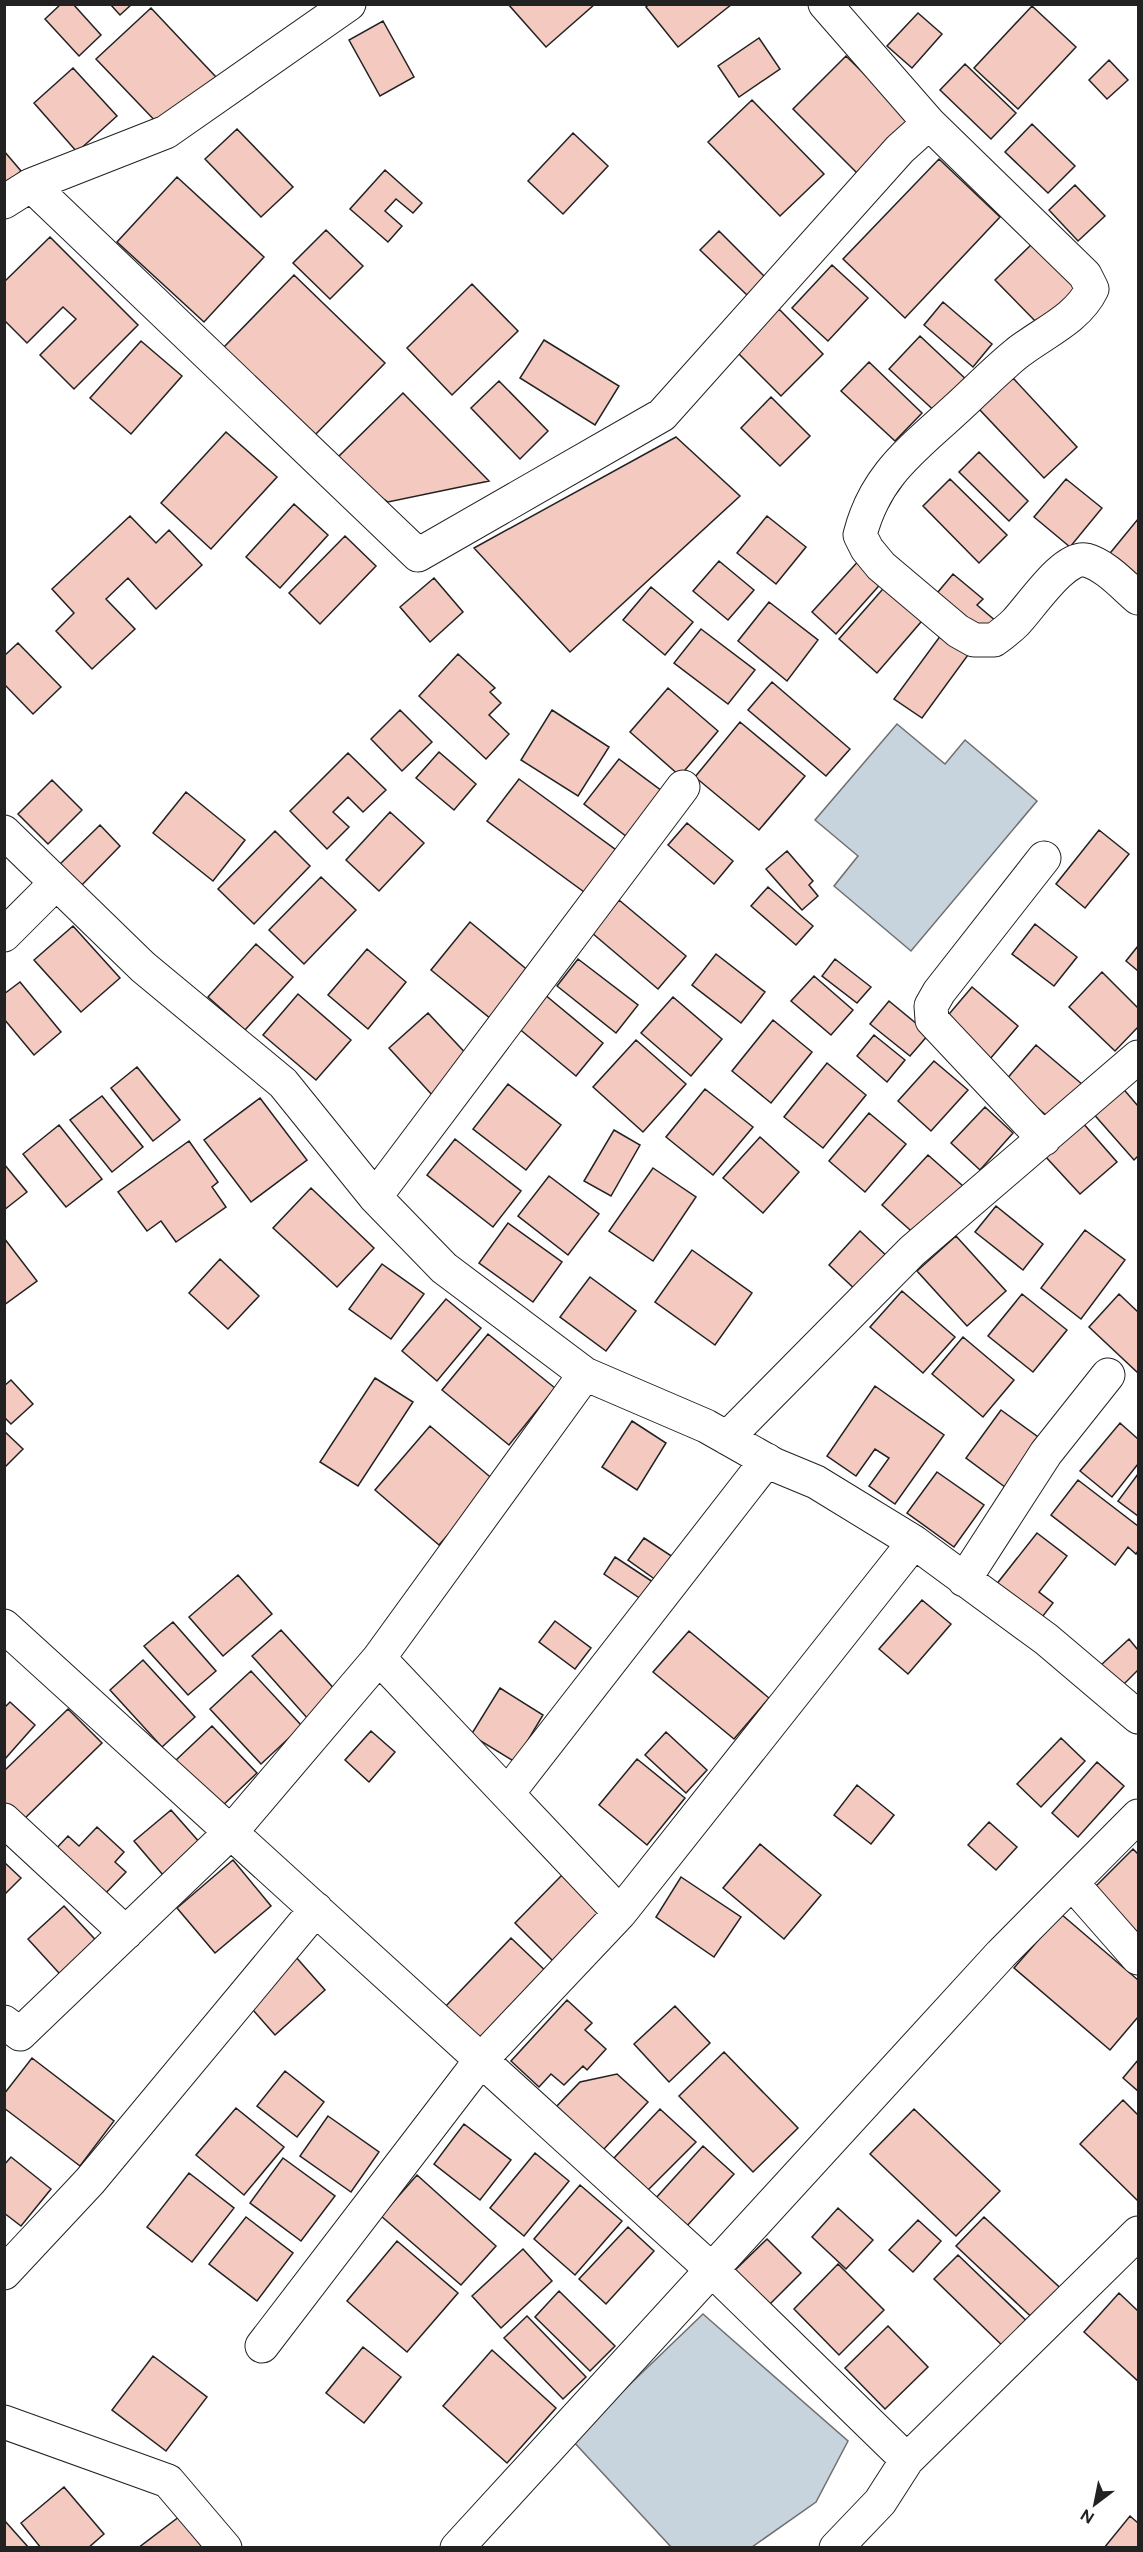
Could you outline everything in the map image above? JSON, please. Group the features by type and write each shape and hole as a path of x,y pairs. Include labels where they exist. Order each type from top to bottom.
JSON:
{"street":[{"path":"349,4 166,132 18,194 418,555 662,415 900,149 929,123"},
{"path":"825,4 929,123 1085,275 1092,289 1085,303 1068,318 1017,353 895,465 872,499 860,535 867,549 881,566 958,631 974,640 994,640 1015,623 1062,570 1076,560 1086,560 1102,568 1138,598"},
{"path":"375,1197 682,787"},
{"path":"4,832 143,967 284,1083 375,1197 444,1268 585,1374 706,1426 767,1460 816,1482 914,1542 1046,1639 1138,1717"},
{"path":"1044,858 939,992 931,1006 932,1020 1044,1139"},
{"path":"4,935 55,884"},
{"path":"728,1438 912,1251 1138,1058"},
{"path":"4,2022 20,2034 231,1832 379,1658 585,1374"},
{"path":"964,1580 1046,1453 1108,1375"},
{"path":"508,1793 767,1460"},
{"path":"262,2346 482,2060 620,1913 914,1542"},
{"path":"4,1626 712,2270 908,2460"},
{"path":"379,1658 620,1913"},
{"path":"457,2547 1000,1953 1138,1816"},
{"path":"4,1820 126,1933"},
{"path":"1072,1883 1138,1958"},
{"path":"4,2273 90,2181 316,1909"},
{"path":"837,2547 880,2502 908,2460 1138,2233"},
{"path":"4,2422 168,2481 225,2547"}],"shaded area":[{"path":"897,724 945,764 965,740 1037,801 911,951 834,886 858,856 815,820"},
{"path":"703,2314 848,2441 816,2502 752,2547 672,2548 572,2440"}],"building":[{"path":"61,4 73,4 101,35 79,56 45,19"},
{"path":"110,4 132,4 120,15"},
{"path":"508,4 595,4 546,47"},
{"path":"649,4 732,4 678,47 646,7"},
{"path":"1032,6 1076,47 1018,109 974,68"},
{"path":"151,8 216,77 161,127 96,59"},
{"path":"918,13 942,34 912,68 887,46"},
{"path":"383,21 414,77 380,96 349,40"},
{"path":"759,38 780,69 739,97 718,66"},
{"path":"846,56 915,124 862,178 793,109"},
{"path":"1109,60 1128,80 1107,99 1089,80"},
{"path":"965,64 1016,113 991,139 940,90"},
{"path":"73,68 117,116 77,152 34,103"},
{"path":"752,100 824,174 780,216 708,142"},
{"path":"1032,124 1075,166 1048,193 1005,152"},
{"path":"237,129 293,187 261,217 205,159"},
{"path":"573,133 608,166 563,214 528,181"},
{"path":"4,151 21,171 4,185"},
{"path":"939,159 1000,217 905,318 843,259"},
{"path":"385,170 422,203 413,213 396,199 385,211 402,226 388,242 350,209"},
{"path":"177,177 264,257 204,322 117,242"},
{"path":"1075,185 1105,216 1078,241 1049,210"},
{"path":"326,230 363,266 330,299 293,263"},
{"path":"719,231 765,277 747,295 700,250"},
{"path":"50,237 138,325 74,389 40,355 76,319 63,307 27,343 4,320 4,282"},
{"path":"1037,239 1083,287 1041,327 995,280"},
{"path":"832,265 868,298 828,341 792,308"},
{"path":"294,275 385,363 315,435 224,347"},
{"path":"472,284 518,331 452,395 407,348"},
{"path":"943,302 992,344 973,367 924,325"},
{"path":"779,309 823,354 781,396 736,351"},
{"path":"920,336 970,383 940,416 889,369"},
{"path":"544,340 619,386 595,425 520,378"},
{"path":"141,341 182,376 131,434 90,398"},
{"path":"869,362 922,413 895,441 841,391"},
{"path":"1013,378 1077,447 1044,478 979,409"},
{"path":"499,381 548,431 520,459 471,408"},
{"path":"403,393 489,481 388,502 332,463"},
{"path":"771,397 810,436 780,466 741,428"},
{"path":"226,432 277,477 211,549 161,503"},
{"path":"676,437 740,496 570,652 474,548"},
{"path":"979,452 1028,501 1009,521 959,472"},
{"path":"950,479 1007,535 979,563 923,506"},
{"path":"1066,479 1102,508 1070,547 1034,517"},
{"path":"294,504 328,535 280,588 246,557"},
{"path":"130,516 156,543 169,530 202,565 156,609 128,578 106,599 135,629 92,669 56,631 74,613 52,589"},
{"path":"767,516 806,547 776,584 737,553"},
{"path":"1138,519 1138,593 1102,563"},
{"path":"345,536 376,566 320,624 289,593"},
{"path":"862,557 885,579 836,634 812,612"},
{"path":"719,561 754,590 728,620 693,591"},
{"path":"953,574 983,599 977,605 997,622 979,636 933,598"},
{"path":"434,578 463,612 430,642 400,607"},
{"path":"889,582 927,615 877,673 839,639"},
{"path":"651,587 693,622 665,655 623,620"},
{"path":"769,602 818,640 787,681 738,641"},
{"path":"701,629 755,670 728,704 674,663"},
{"path":"941,635 968,655 922,718 894,699"},
{"path":"18,643 61,687 33,714 6,686 4,688 4,656"},
{"path":"458,654 495,688 490,692 501,703 489,715 509,734 486,759 419,696"},
{"path":"772,682 850,749 826,776 748,710"},
{"path":"668,688 718,731 680,776 630,732"},
{"path":"400,710 432,742 402,771 371,739"},
{"path":"552,710 609,747 578,796 521,760"},
{"path":"740,722 805,776 759,830 695,777"},
{"path":"439,752 476,784 454,810 416,778"},
{"path":"348,753 386,790 363,812 348,797 333,812 349,827 327,849 290,811"},
{"path":"619,759 670,797 635,843 584,804"},
{"path":"519,779 623,855 591,897 487,821"},
{"path":"52,780 82,810 48,844 18,814"},
{"path":"186,792 245,840 213,881 153,833"},
{"path":"390,812 424,843 379,891 346,860"},
{"path":"687,823 733,861 714,884 668,845"},
{"path":"100,825 120,846 79,888 57,867"},
{"path":"1099,830 1129,854 1085,908 1056,884"},
{"path":"275,831 310,866 254,924 218,889"},
{"path":"787,851 813,881 809,885 818,896 802,910 766,869"},
{"path":"321,877 356,910 304,964 269,930"},
{"path":"768,887 813,926 796,945 751,906"},
{"path":"619,900 686,956 658,989 592,933"},
{"path":"470,922 530,972 491,1019 431,970"},
{"path":"1035,924 1077,957 1054,986 1012,954"},
{"path":"73,926 120,978 81,1012 34,960"},
{"path":"256,944 293,977 245,1030 208,997"},
{"path":"1138,946 1138,971 1126,961"},
{"path":"367,949 406,982 368,1029 328,995"},
{"path":"716,954 765,992 741,1023 692,985"},
{"path":"578,959 638,1005 616,1033 557,986"},
{"path":"835,959 871,987 857,1003 822,976"},
{"path":"1102,972 1138,1008 1138,1027 1115,1051 1069,1007"},
{"path":"814,976 853,1010 831,1035 791,1001"},
{"path":"20,982 61,1032 34,1055 4,1019 4,994"},
{"path":"972,987 1018,1026 990,1059 944,1020"},
{"path":"298,994 351,1040 316,1080 263,1035"},
{"path":"544,994 603,1043 576,1076 517,1027"},
{"path":"673,997 722,1039 691,1076 641,1033"},
{"path":"889,1001 929,1034 910,1056 870,1024"},
{"path":"428,1013 472,1060 433,1096 389,1048"},
{"path":"773,1020 812,1052 771,1103 732,1071"},
{"path":"874,1035 905,1060 887,1082 857,1056"},
{"path":"636,1040 686,1084 643,1132 593,1087"},
{"path":"1036,1045 1083,1085 1052,1120 1005,1081"},
{"path":"934,1061 968,1090 931,1131 898,1101"},
{"path":"827,1063 866,1095 823,1148 784,1117"},
{"path":"137,1067 180,1120 153,1141 111,1088"},
{"path":"508,1084 561,1125 526,1170 473,1129"},
{"path":"1120,1085 1138,1106 1138,1156 1134,1160 1091,1111"},
{"path":"705,1089 753,1127 713,1175 666,1137"},
{"path":"102,1096 143,1147 112,1172 70,1120"},
{"path":"260,1098 307,1160 251,1202 204,1140"},
{"path":"985,1107 1013,1133 980,1170 951,1143"},
{"path":"869,1113 906,1144 865,1192 829,1161"},
{"path":"1082,1122 1117,1162 1080,1194 1044,1155"},
{"path":"59,1125 102,1179 66,1207 23,1154"},
{"path":"614,1130 640,1145 611,1196 584,1181"},
{"path":"760,1137 799,1172 763,1213 723,1178"},
{"path":"455,1139 521,1191 493,1227 427,1175"},
{"path":"189,1141 218,1182 212,1187 226,1207 176,1242 161,1221 147,1231 118,1192"},
{"path":"928,1155 963,1186 918,1237 882,1205"},
{"path":"4,1164 27,1192 4,1210"},
{"path":"653,1168 696,1197 653,1261 609,1231"},
{"path":"549,1176 599,1214 568,1255 518,1216"},
{"path":"311,1188 374,1248 337,1287 273,1228"},
{"path":"996,1206 1043,1244 1023,1270 975,1232"},
{"path":"508,1223 562,1262 533,1302 479,1263"},
{"path":"1085,1230 1125,1260 1081,1319 1041,1288"},
{"path":"860,1231 889,1258 858,1292 829,1265"},
{"path":"956,1236 1006,1291 967,1326 917,1271"},
{"path":"4,1238 37,1281 4,1305"},
{"path":"692,1250 752,1293 715,1345 655,1302"},
{"path":"220,1259 259,1296 228,1329 189,1293"},
{"path":"382,1264 424,1294 391,1339 349,1309"},
{"path":"590,1277 636,1311 606,1351 560,1317"},
{"path":"902,1291 955,1337 923,1373 870,1327"},
{"path":"1022,1294 1067,1330 1033,1372 988,1336"},
{"path":"1119,1294 1138,1312 1138,1373 1089,1327"},
{"path":"446,1299 481,1328 437,1381 402,1351"},
{"path":"488,1334 555,1388 509,1445 442,1390"},
{"path":"963,1337 1014,1380 983,1417 932,1374"},
{"path":"375,1378 413,1402 358,1486 320,1462"},
{"path":"11,1380 33,1404 11,1424 4,1417 4,1386"},
{"path":"875,1386 944,1435 895,1504 869,1486 889,1458 875,1449 856,1476 827,1456"},
{"path":"1001,1410 1045,1442 1009,1490 966,1458"},
{"path":"632,1421 666,1443 637,1490 602,1467"},
{"path":"1120,1423 1138,1439 1138,1464 1112,1497 1080,1471"},
{"path":"430,1426 495,1481 439,1545 375,1490"},
{"path":"4,1431 23,1449 4,1468"},
{"path":"937,1472 984,1505 954,1547 907,1513"},
{"path":"1138,1474 1138,1516 1118,1501"},
{"path":"1078,1480 1138,1526 1136,1554 1128,1547 1115,1565 1051,1515"},
{"path":"1037,1533 1067,1556 1039,1592 1053,1603 1036,1625 992,1590"},
{"path":"644,1538 679,1561 663,1585 628,1560"},
{"path":"615,1557 653,1582 641,1599 604,1574"},
{"path":"238,1575 272,1614 223,1656 189,1617"},
{"path":"922,1600 951,1624 908,1674 879,1649"},
{"path":"555,1621 591,1648 575,1669 539,1642"},
{"path":"173,1622 216,1671 188,1695 144,1646"},
{"path":"281,1630 338,1693 309,1720 252,1656"},
{"path":"689,1631 769,1698 734,1739 653,1672"},
{"path":"1129,1639 1138,1650 1138,1670 1121,1687 1101,1665"},
{"path":"143,1660 195,1717 162,1747 110,1690"},
{"path":"251,1671 302,1726 261,1764 210,1709"},
{"path":"500,1688 543,1715 515,1762 471,1735"},
{"path":"10,1702 35,1725 4,1760 4,1708"},
{"path":"68,1709 102,1743 20,1823 4,1807 4,1771"},
{"path":"212,1726 257,1773 220,1808 175,1761"},
{"path":"371,1731 395,1752 369,1782 345,1760"},
{"path":"666,1732 707,1770 686,1793 645,1755"},
{"path":"1061,1738 1085,1761 1041,1807 1017,1784"},
{"path":"637,1759 685,1798 647,1845 599,1805"},
{"path":"1097,1762 1124,1786 1078,1837 1052,1813"},
{"path":"857,1785 894,1815 871,1844 834,1815"},
{"path":"171,1810 201,1844 163,1875 134,1841"},
{"path":"989,1822 1017,1847 996,1870 968,1845"},
{"path":"97,1827 124,1852 115,1862 126,1872 101,1898 52,1853 68,1836 79,1846"},
{"path":"760,1844 821,1895 784,1939 723,1888"},
{"path":"1133,1849 1138,1854 1138,1935 1093,1889"},
{"path":"233,1860 271,1906 215,1953 177,1908"},
{"path":"4,1862 21,1878 4,1895"},
{"path":"562,1875 605,1917 557,1965 515,1923"},
{"path":"681,1877 741,1917 714,1957 656,1917"},
{"path":"64,1906 105,1950 69,1984 28,1939"},
{"path":"1061,1914 1138,1980 1138,2017 1110,2050 1014,1968"},
{"path":"511,1938 551,1976 486,2045 445,2007"},
{"path":"295,1956 325,1990 275,2035 245,2001"},
{"path":"567,2000 592,2023 585,2030 606,2049 587,2070 583,2066 564,2085 551,2074 539,2087 511,2061"},
{"path":"675,2006 710,2043 669,2082 634,2044"},
{"path":"724,2052 798,2128 753,2172 679,2096"},
{"path":"32,2058 114,2121 80,2166 4,2108 4,2094"},
{"path":"1138,2060 1138,2091 1123,2078"},
{"path":"285,2071 324,2102 297,2137 257,2106"},
{"path":"617,2074 648,2102 603,2150 556,2107 580,2082"},
{"path":"1123,2100 1138,2115 1138,2201 1080,2144"},
{"path":"236,2108 284,2147 244,2195 196,2155"},
{"path":"660,2109 696,2142 648,2190 614,2158"},
{"path":"914,2109 1000,2191 956,2236 870,2154"},
{"path":"328,2116 379,2152 351,2192 300,2156"},
{"path":"464,2124 511,2160 480,2200 434,2164"},
{"path":"703,2146 734,2174 686,2227 655,2199"},
{"path":"535,2153 569,2181 524,2236 490,2208"},
{"path":"11,2157 51,2189 21,2226 4,2213 4,2165"},
{"path":"283,2158 335,2196 301,2241 250,2203"},
{"path":"189,2173 234,2208 192,2262 147,2227"},
{"path":"417,2175 496,2246 461,2285 381,2216"},
{"path":"580,2185 622,2221 575,2275 534,2239"},
{"path":"838,2208 873,2240 846,2269 812,2237"},
{"path":"246,2217 293,2253 257,2301 209,2264"},
{"path":"984,2217 1069,2296 1041,2326 956,2246"},
{"path":"918,2220 941,2241 913,2272 889,2250"},
{"path":"628,2227 654,2251 606,2304 579,2279"},
{"path":"767,2239 801,2273 767,2307 733,2272"},
{"path":"397,2241 458,2293 407,2352 347,2301"},
{"path":"523,2249 552,2281 501,2328 472,2296"},
{"path":"958,2255 1034,2328 1010,2353 934,2279"},
{"path":"838,2264 884,2310 839,2355 794,2309"},
{"path":"559,2291 615,2346 590,2371 535,2317"},
{"path":"1119,2293 1138,2311 1138,2381 1084,2332"},
{"path":"527,2316 586,2377 563,2399 504,2338"},
{"path":"888,2326 928,2367 885,2409 845,2368"},
{"path":"363,2347 401,2377 364,2423 326,2393"},
{"path":"492,2350 556,2408 507,2463 443,2406"},
{"path":"153,2356 207,2397 166,2451 112,2410"},
{"path":"64,2487 104,2534 88,2548 41,2548 21,2523"},
{"path":"188,2510 217,2548 138,2548"},
{"path":"1130,2516 1138,2523 1138,2548 1104,2548"},
{"path":"4,2520 29,2548 4,2548"}]}
